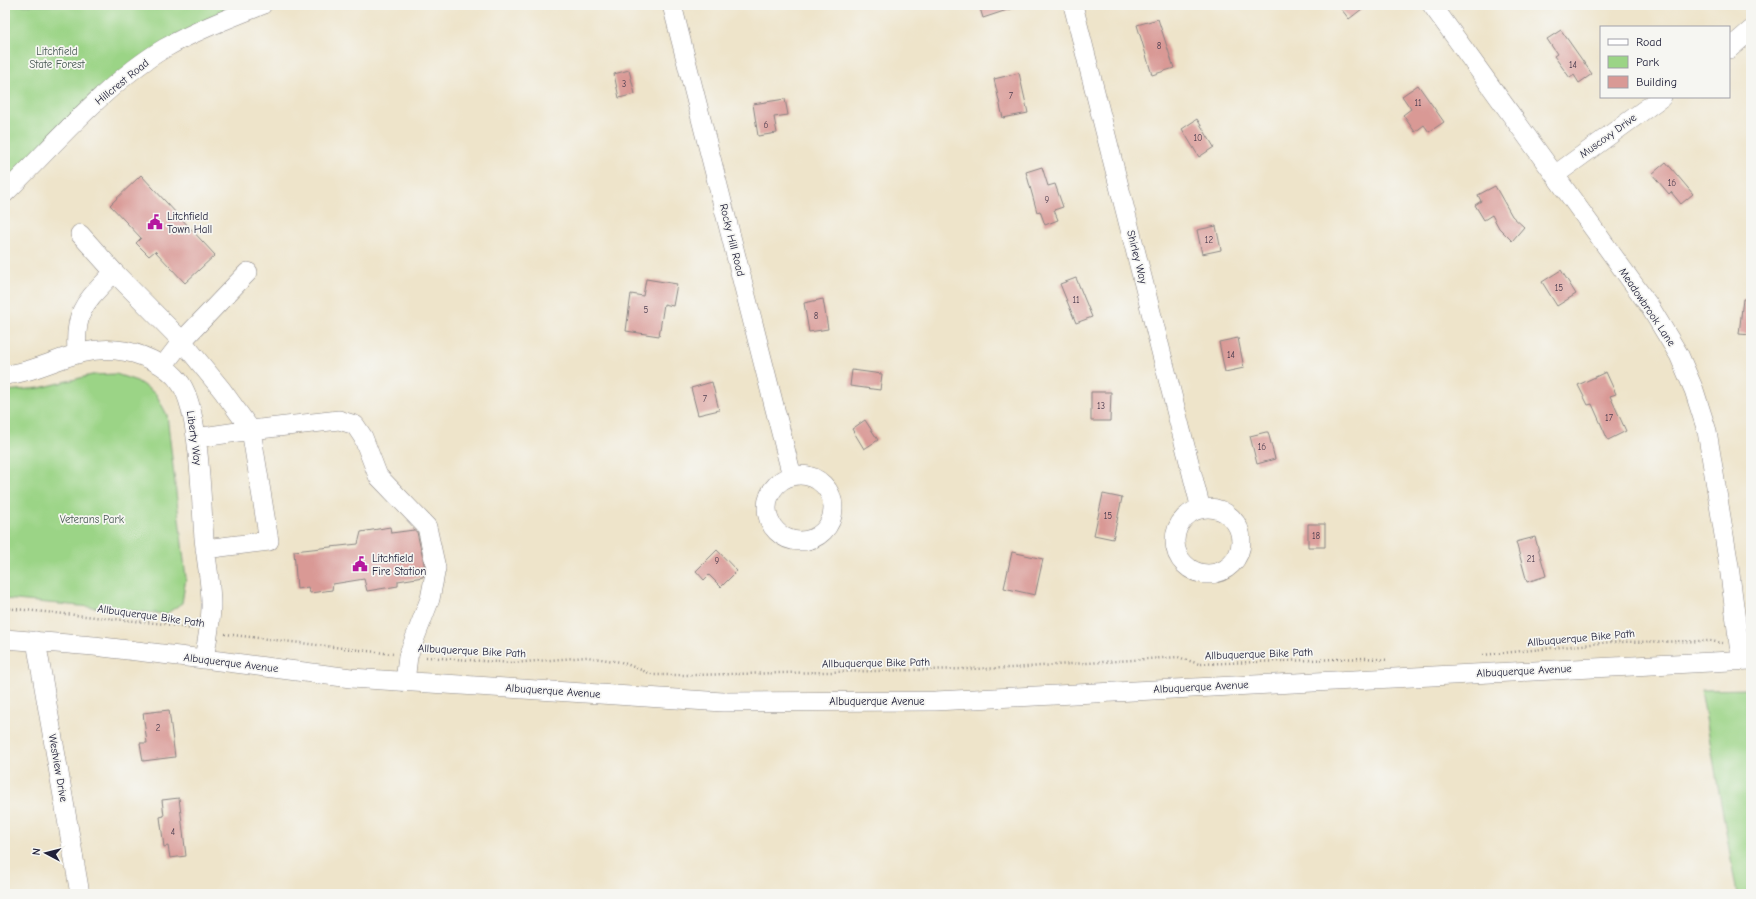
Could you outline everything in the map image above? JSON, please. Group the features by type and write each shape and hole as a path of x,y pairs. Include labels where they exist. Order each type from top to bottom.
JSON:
{"street":[{"name":"Hillcrest Road","path":"5,193 58,139 126,76 165,49 202,30 262,5"},
{"name":"Rocky Hill Road","path":"672,5 792,476"},
{"name":"Shirley Way","path":"1073,5 1201,509"},
{"name":"Meadowbrook Lane","path":"1432,5 1650,307 1679,355 1694,390 1707,431 1744,655"},
{"path":"1730,48 1751,30"},
{"name":"Muscovy Drive","path":"1555,175 1661,98"},
{"path":"80,234 114,272 182,341 222,390 251,430 269,541 206,550"},
{"path":"77,353 75,332 82,310 92,296 114,272"},
{"path":"163,366 182,341 248,272"},
{"name":"Liberty Way","path":"5,375 26,371 77,353 94,349 117,350 138,355 163,366 174,373 182,385 189,401 196,438 211,605 209,632 204,659"},
{"path":"196,438 339,420 355,424 363,437 378,476 428,527 436,568 430,598 408,656 405,682"},
{"name":"Albuquerque Avenue","path":"5,639 204,659 351,678 723,702 935,700 1744,655"},
{"name":"Westview Drive","path":"36,641 80,894"}],"path":[{"name":"Allbuquerque Bike Path","path":"5,608 165,624 209,632 408,656 512,663 587,657 621,662 654,675 1011,668 1178,658 1200,664 1365,658 1392,660"},
{"name":"Allbuquerque Bike Path","path":"1482,655 1611,642 1710,641 1744,655"}],"green space":[{"name":"Litchfield State Forest","path":"5,5 236,5 197,24 5,183"},
{"name":"Veterans Park","path":"116,374 137,381 156,394 167,415 186,578 182,603 166,614 5,599 5,391 40,388 92,375"},
{"path":"1751,689 1751,894 1737,894 1701,690"}],"building":[{"path":"979,5 1016,5 1016,7 983,18"},
{"path":"1338,5 1367,5 1349,19"},
{"path":"1158,19 1174,68 1152,75 1137,25"},
{"path":"1561,30 1592,74 1579,83 1574,75 1570,78 1554,56 1557,54 1547,39"},
{"path":"629,70 635,94 619,98 614,74"},
{"path":"1019,73 1028,113 1003,118 994,79"},
{"path":"1418,85 1444,122 1429,132 1424,125 1415,132 1403,115 1411,109 1402,96"},
{"path":"785,99 788,115 774,117 777,133 758,136 753,104"},
{"path":"1197,119 1214,147 1199,157 1182,129"},
{"path":"1666,162 1693,194 1681,204 1671,192 1669,194 1652,174"},
{"path":"1042,167 1048,186 1055,184 1063,207 1054,210 1058,220 1045,225 1040,211 1037,212 1026,172"},
{"name":"Litchfield Town Hall","path":"141,175 215,255 185,283 155,251 149,256 136,243 141,238 110,205"},
{"path":"1495,186 1512,216 1524,227 1512,241 1499,228 1492,215 1484,220 1475,205 1481,201 1478,195"},
{"path":"1216,226 1221,250 1202,254 1197,230"},
{"path":"1561,270 1576,294 1557,306 1542,282"},
{"path":"1076,278 1092,317 1076,323 1060,284"},
{"path":"646,279 677,284 673,306 664,304 659,336 626,331 631,294 643,296"},
{"path":"823,299 828,329 809,332 804,303"},
{"path":"1743,299 1751,299 1751,335 1739,334"},
{"path":"1238,338 1244,368 1225,372 1219,342"},
{"path":"852,370 882,374 880,390 850,386"},
{"path":"1606,372 1616,394 1610,396 1626,431 1608,440 1592,404 1588,405 1578,385"},
{"path":"712,382 719,410 698,415 691,388"},
{"path":"1091,392 1111,392 1110,421 1091,421"},
{"path":"865,420 878,440 864,449 852,429"},
{"path":"1268,432 1275,459 1257,464 1250,436"},
{"path":"1103,494 1122,498 1113,539 1094,535"},
{"path":"1308,524 1325,524 1325,547 1308,547"},
{"name":"Litchfield Fire Station","path":"390,527 391,533 414,530 417,532 425,568 423,577 398,581 398,586 367,591 364,579 333,584 332,590 310,593 308,587 297,589 294,551 358,544 361,532"},
{"path":"1535,537 1546,576 1527,582 1516,542"},
{"path":"717,550 737,571 721,587 709,575 704,580 696,571"},
{"path":"1012,552 1043,559 1035,595 1004,588"},
{"path":"169,710 175,757 143,761 140,743 147,743 143,713"},
{"path":"179,798 186,856 170,858 168,846 164,847 160,817 164,816 162,800"}],"place":[{"name":"Litchfield Town Hall","path":"155,222"},
{"name":"Litchfield Fire Station","path":"360,564"}]}
